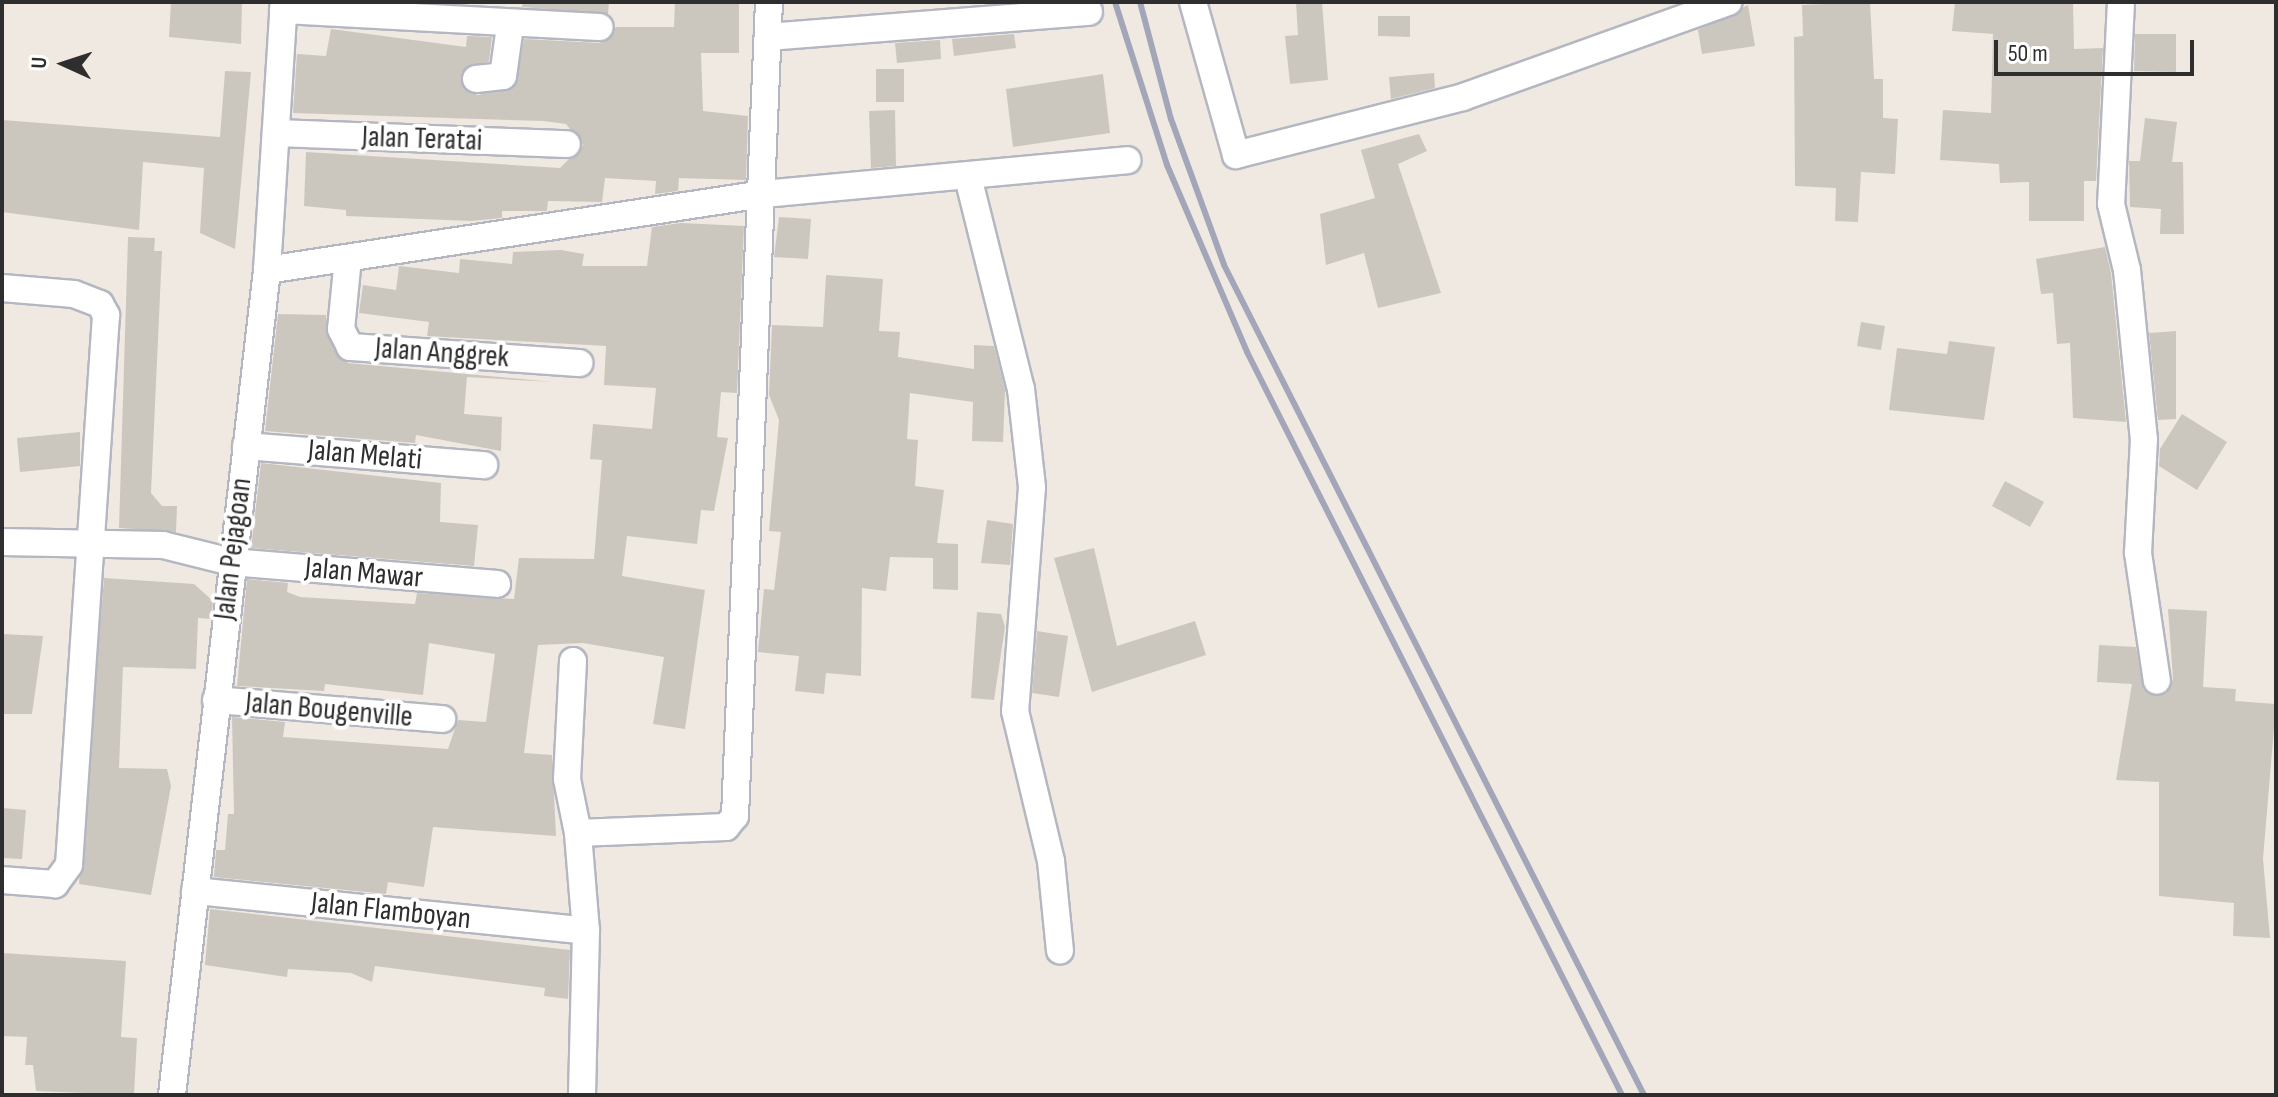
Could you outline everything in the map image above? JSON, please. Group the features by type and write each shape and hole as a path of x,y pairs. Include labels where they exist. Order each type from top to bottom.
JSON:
{"street":[{"path":"578,833 726,827 735,816 769,2"},
{"path":"1193,2 1236,155 1463,97 1728,2"},
{"path":"2121,2 2111,204 2127,270 2144,439 2138,553 2157,681"},
{"path":"283,6 510,26 600,27"},
{"name":"Jalan Pejagoan","path":"172,1095 267,270 283,6"},
{"path":"768,37 1089,12"},
{"path":"476,79 503,76 510,26"},
{"name":"Jalan Teratai","path":"277,133 567,144"},
{"path":"267,270 763,194 1127,160"},
{"path":"968,177 1021,389 1032,487 1015,711 1051,861 1060,951"},
{"name":"Jalan Anggrek","path":"348,258 341,329 350,347 579,363"},
{"path":"2,288 74,294 100,304 106,315 69,865 55,884 2,880"},
{"name":"Jalan Melati","path":"246,446 484,465"},
{"name":"Jalan Mawar","path":"2,542 92,542 192,549 231,562 497,584"},
{"path":"573,661 567,779 578,833 586,931 582,1095"},
{"name":"Jalan Bougenville","path":"216,700 442,719"},
{"name":"Jalan Flamboyan","path":"195,891 586,931"}],"building":[{"path":"171,2 242,2 241,44 169,37"},
{"path":"523,2 609,2 608,14 522,7"},
{"path":"675,2 739,2 739,53 701,53 703,111 748,116 746,180 679,178 678,191 655,194 656,181 605,178 602,202 548,201 547,211 502,211 502,218 471,221 346,216 346,210 304,206 306,152 560,168 583,145 566,124 543,121 293,113 297,54 326,56 331,29 466,47 467,36 492,37 489,61 461,73 464,89 478,95 516,85 524,39 600,43 616,27 674,27"},
{"path":"1296,2 1322,2 1328,80 1290,84 1285,36 1298,35"},
{"path":"1870,2 1874,79 1883,79 1883,118 1898,119 1895,174 1861,172 1858,222 1835,221 1836,188 1795,186 1794,37 1803,36 1802,5"},
{"path":"1955,2 2073,2 2074,49 2103,48 2096,181 2084,181 2084,221 2029,221 2029,182 2000,183 1999,164 1940,160 1943,110 1991,113 1993,34 1952,31"},
{"path":"1748,5 1755,46 1702,54 1698,30"},
{"path":"1378,16 1410,16 1410,37 1378,36"},
{"path":"1014,34 1016,48 954,56 952,39"},
{"path":"2135,34 2176,34 2176,72 2134,71"},
{"path":"940,40 941,59 897,63 895,43"},
{"path":"876,69 904,69 904,102 876,102"},
{"path":"225,71 251,72 235,249 200,233 204,168 143,162 139,230 2,212 2,120 220,137"},
{"path":"1434,73 1435,88 1391,99 1389,77"},
{"path":"1103,74 1110,133 1013,147 1006,89"},
{"path":"895,110 896,166 871,168 869,111"},
{"path":"2145,118 2177,122 2172,162 2183,162 2184,234 2160,234 2161,209 2130,207 2129,161 2140,161"},
{"path":"1419,134 1427,151 1398,164 1441,293 1378,308 1364,253 1326,265 1320,214 1375,198 1361,150"},
{"path":"779,217 811,219 808,259 774,257"},
{"path":"681,223 744,226 737,393 721,392 717,437 728,438 714,511 701,510 697,544 627,536 622,576 705,590 685,729 653,724 664,657 583,643 538,645 524,753 552,755 556,836 433,827 424,887 388,882 386,894 214,877 216,850 225,850 228,814 234,814 232,717 285,722 283,737 448,749 458,720 486,722 495,654 429,643 423,695 325,684 324,691 237,686 247,579 288,583 287,592 300,597 415,604 417,593 514,599 519,558 594,559 602,460 590,459 593,424 652,429 656,388 604,385 606,346 427,336 429,322 359,313 363,285 396,290 399,266 459,273 460,259 512,264 513,252 561,250 584,254 582,266 647,266 652,227"},
{"path":"128,237 155,238 154,251 162,251 151,493 162,506 177,506 176,532 119,528"},
{"path":"2105,247 2111,273 2126,422 2073,418 2070,343 2057,344 2053,293 2041,294 2036,259"},
{"path":"826,275 883,279 879,331 900,332 898,357 974,369 974,345 994,346 1005,390 1003,442 972,441 973,402 910,393 907,439 918,440 915,486 944,490 937,543 958,544 958,590 933,589 933,558 890,557 886,591 862,588 861,676 826,673 824,694 795,691 799,656 758,652 764,589 774,590 781,532 769,531 779,420 769,395 772,325 823,327"},
{"path":"278,314 326,315 327,336 348,363 553,382 467,377 464,414 502,417 501,451 416,435 415,443 265,431"},
{"path":"1861,322 1885,326 1881,350 1857,346"},
{"path":"2176,331 2176,419 2158,420 2149,333"},
{"path":"1949,341 1995,347 1984,420 1889,410 1897,348 1947,354"},
{"path":"2182,414 2227,442 2197,490 2159,466 2160,449"},
{"path":"80,432 80,466 20,472 17,438"},
{"path":"261,463 441,483 440,522 478,525 474,566 251,548"},
{"path":"2005,481 2044,502 2030,527 1992,506"},
{"path":"987,520 1013,524 1010,565 981,563"},
{"path":"1094,548 1117,646 1195,621 1206,655 1092,692 1054,558"},
{"path":"104,578 194,584 213,601 211,619 198,618 196,669 123,667 119,768 167,769 171,786 151,895 79,884"},
{"path":"2168,609 2207,611 2203,687 2236,689 2235,701 2276,704 2263,859 2270,938 2233,936 2234,903 2159,896 2159,782 2116,780 2132,684 2097,682 2099,645 2136,647 2144,690 2166,694 2173,679"},
{"path":"977,612 1001,614 1005,627 994,700 971,698"},
{"path":"1037,631 1068,636 1059,697 1032,693"},
{"path":"2,634 43,636 32,714 2,714"},
{"path":"2,808 26,810 22,859 2,858"},
{"path":"210,909 570,950 568,999 544,996 545,988 375,966 372,982 351,973 288,969 287,977 205,965"},
{"path":"2,953 126,961 121,1037 137,1038 134,1095 36,1091 33,1065 25,1065 27,1037 2,1036"}],"railway":[{"path":"1115,2 1167,165 1247,352 1622,1095"},
{"path":"1140,2 1171,119 1224,265 1644,1095"}]}
